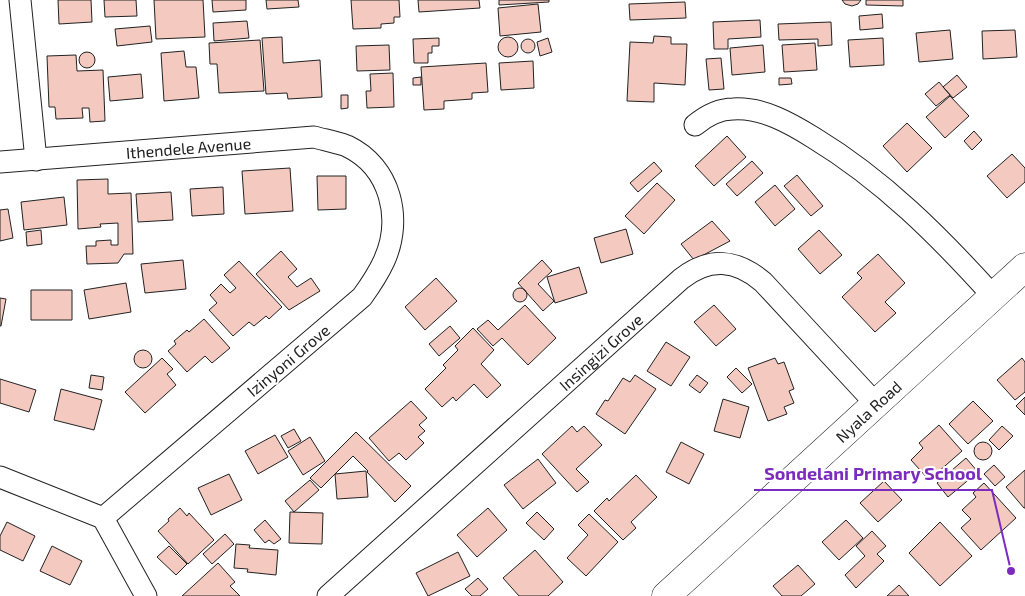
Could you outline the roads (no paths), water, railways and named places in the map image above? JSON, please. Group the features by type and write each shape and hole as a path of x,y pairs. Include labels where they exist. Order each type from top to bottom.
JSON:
{"street":[{"path":"20,0 36,160"},
{"path":"695,125 713,114 724,110 738,109 766,114 793,125 847,158 887,189 954,253 993,296"},
{"name":"Ithendele Avenue","path":"0,162 314,137 346,146 371,164"},
{"name":"Izinyoni Grove","path":"103,518 362,297 385,260 393,224 391,201 385,181 371,164"},
{"name":"Insingizi Grove","path":"328,596 673,286 690,272 701,267 724,263 739,266 752,273 763,282 876,404"},
{"name":"Nyala Road","path":"666,596 1025,267"},
{"path":"0,477 103,518 146,596"}],"place":[{"name":"Sondelani Primary School","path":"1011,571"}]}
